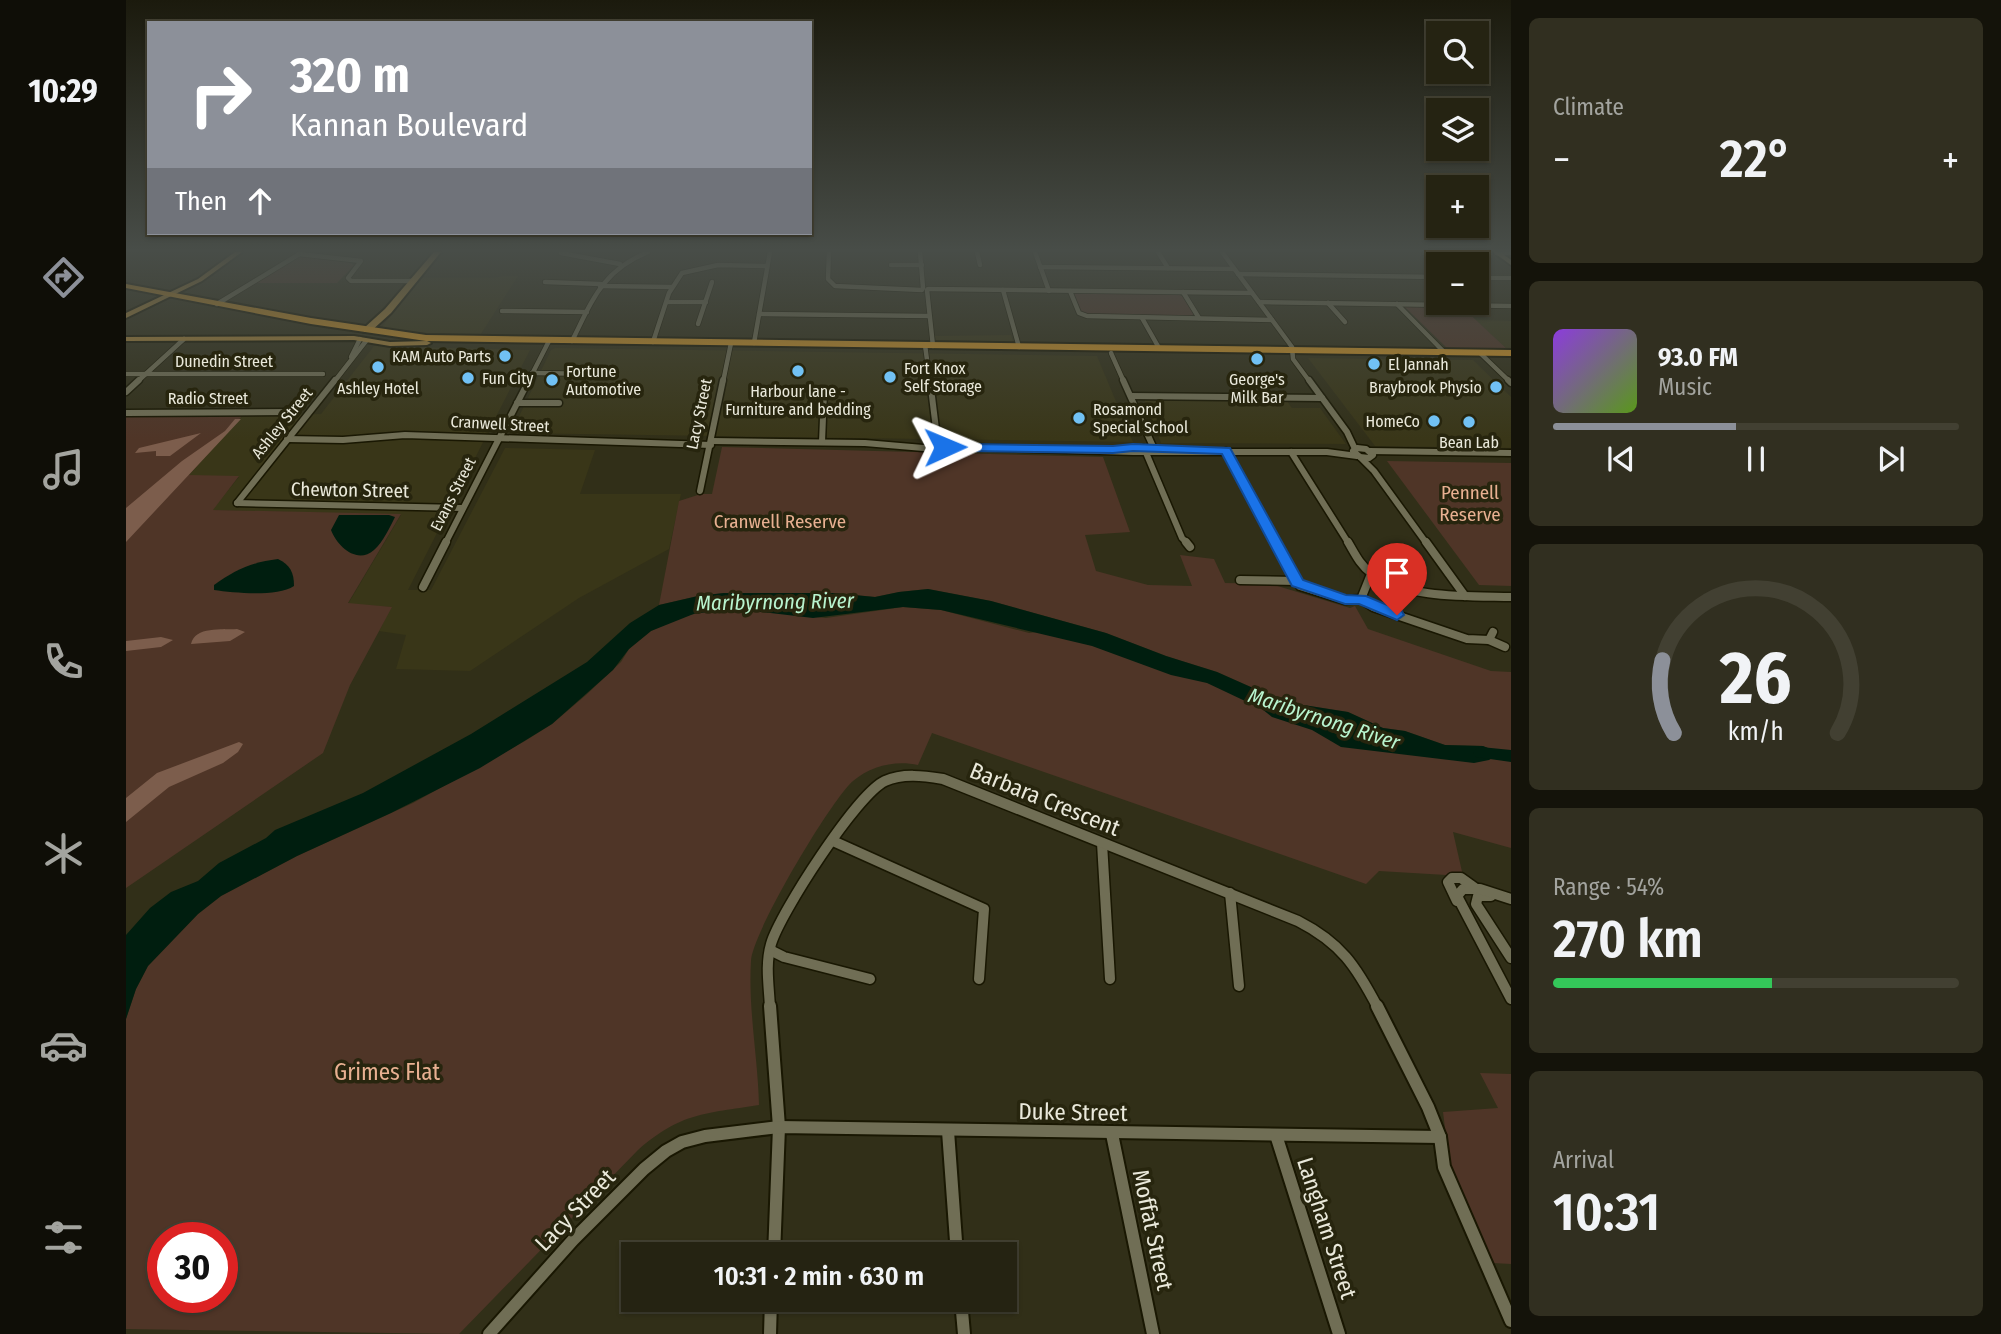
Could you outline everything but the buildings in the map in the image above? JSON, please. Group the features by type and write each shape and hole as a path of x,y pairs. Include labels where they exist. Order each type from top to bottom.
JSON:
{"highway":[{"path":"274,314 367,335 427,343 1158,348 1511,355"},
{"path":"367,335 548,343 754,343 1111,353 1444,352 1479,356"}],"main road":[{"name":"Ashley Street","path":"367,335 385,314"},
{"path":"126,339 367,335 383,343 427,343"}],"street":[{"path":"572,341 586,314"},
{"path":"653,342 663,314"},
{"path":"698,324 702,314"},
{"path":"754,343 759,314"},
{"path":"781,314 929,316 928,347 938,445"},
{"path":"1010,314 1019,347"},
{"path":"1081,314 1272,320"},
{"path":"1197,314 1199,318"},
{"path":"1268,314 1322,398 1347,432 1369,453 1374,471"},
{"path":"1338,314 1345,322"},
{"path":"1406,314 1444,352"},
{"path":"1142,318 1158,348"},
{"name":"Ashley Street","path":"350,360 359,352 367,335"},
{"name":"Ashley Street","path":"237,503 367,335"},
{"path":"126,392 184,339"},
{"path":"359,352 369,345 383,343"},
{"name":"Evans Street","path":"422,587 548,343"},
{"name":"Lacy Street","path":"700,491 731,345"},
{"path":"1111,353 1155,450"},
{"path":"1479,356 1511,383"},
{"path":"1479,356 1494,368"},
{"path":"532,373 602,374"},
{"name":"Dunedin Street","path":"126,374 323,374"},
{"path":"822,442 824,393"},
{"path":"1131,396 1322,398"},
{"path":"517,403 559,403"},
{"name":"Radio Street","path":"126,412 290,412"},
{"path":"1347,432 1356,453 1374,471 1465,596"},
{"name":"Cranwell Street","path":"287,439 350,439 405,435 508,440 822,442 911,447 938,445 1369,453"},
{"path":"1145,450 1181,538 1189,547"},
{"path":"1226,451 1296,581 1303,587 1345,600 1361,600 1373,607 1467,639 1491,636 1505,647"},
{"path":"1291,452 1361,564 1371,574 1426,593 1511,597"},
{"path":"1369,453 1511,453"},
{"name":"Chewton Street","path":"237,503 463,508"},
{"path":"1361,600 1371,574"},
{"path":"1240,580 1296,581"},
{"name":"Barbara Crescent","path":"775,1242 779,1126 766,962 780,926 833,841 868,792 879,784 910,775 943,779 1230,893 1319,932 1354,964 1422,1094 1440,1137 1444,1167 1511,1321"},
{"path":"833,841 984,909 979,979"},
{"path":"1102,843 1110,979"},
{"path":"1511,899 1475,888 1460,891 1457,896 1511,999"},
{"path":"1230,893 1239,986"},
{"path":"1511,899 1487,895 1476,898 1478,909 1511,958"},
{"path":"770,950 784,957 870,979"},
{"name":"Duke Street","path":"705,1136 779,1126 1112,1134 1440,1137"},
{"path":"948,1131 956,1242"},
{"name":"Moffat Street","path":"1112,1134 1153,1334"},
{"name":"Langham Street","path":"1276,1135 1339,1334"},
{"name":"Lacy Street","path":"489,1334 573,1240 644,1169 682,1142 705,1136"},
{"path":"770,1334 771,1312"},
{"path":"962,1312 964,1334"}],"shaded area":[{"path":"392,314 494,314 479,337 421,334 381,328"},
{"path":"1476,320 1511,321 1511,350 1508,350"},
{"path":"1011,335 1013,342 1009,344 936,343 935,336"},
{"path":"374,346 530,350 408,590 431,590 505,448 595,450 580,494 681,494 669,549 579,598 470,671 396,669 406,635 379,631 391,607 348,604 401,515 212,510 239,477 188,476 242,416 321,414"},
{"path":"551,350 1097,356 1133,442 511,433"},
{"name":"HomeCo","path":"1308,358 1473,360 1511,397 1511,448 1375,446"},
{"path":"1144,399 1287,401 1292,408 1320,408 1346,444 1161,443"},
{"path":"235,419 241,419 126,542 126,508 182,461 225,431"},
{"path":"201,433 170,456 156,456 156,451 135,453 139,448"},
{"path":"237,629 245,632 230,641 191,644 198,634 203,632"},
{"path":"161,637 173,640 161,647 126,651 126,641"},
{"path":"239,742 243,744 238,752 223,763 169,787 126,822 126,798 157,773"}],"green space":[{"path":"1091,314 1194,314 1189,317"},
{"path":"1412,314 1471,315 1508,350 1448,349"},
{"path":"126,416 242,416 189,475 239,476 213,510 401,514 348,603 392,607 350,685 323,753 126,888"},
{"name":"Grimes Flat","path":"722,447 1103,457 1130,532 1085,535 1096,571 1148,585 1192,586 1180,555 1214,559 1225,583 1271,584 1350,608 1355,606 1368,629 1491,671 1511,672 1511,848 1453,832 1463,876 1379,871 1366,884 932,733 918,765 901,763 875,768 853,781 842,793 811,839 764,924 751,961 750,979 759,1105 723,1110 681,1121 638,1150 459,1334 126,1329 126,1019 136,989 148,966 198,914 221,896 297,856 413,803 552,724 621,662 629,649 651,631 680,617 713,610 745,610 826,618 903,607 941,610 1029,633 1054,630 1353,733 1498,753 1483,746 1445,745 1405,731 1383,728 1348,712 1297,704 1271,696 1217,672 1106,633 991,601 928,589 875,597 833,593 724,593 659,605 679,501 701,494 712,494"},
{"name":"Pennell Reserve","path":"1387,461 1511,463 1511,586 1479,585"},
{"path":"1480,1073 1511,1074 1511,1264 1493,1263 1449,1160 1443,1112 1498,1108"}],"water":[{"path":"339,515 395,517 377,547 368,554 361,555 348,552 334,536 331,530"},
{"path":"278,559 290,569 294,586 267,593 214,590 214,585 237,571 260,562"},
{"path":"928,589 991,601 1106,633 1217,672 1271,696 1297,704 1348,712 1383,728 1405,731 1445,745 1483,746 1500,753 1489,760 1474,763 1341,747 1312,730 1272,717 1262,709 1207,683 1171,675 1092,646 941,610 903,607 813,618 745,610 696,613 651,631 629,649 613,670 552,724 480,768 297,856 221,896 198,914 148,966 136,989 126,1019 126,935 150,908 171,892 198,881 219,863 266,838 275,830 363,793 471,734 587,662 630,623 659,605 724,593 833,593 875,597"}],"waterway":[{"name":"Maribyrnong River","path":"1481,753 1511,756"}],"place":[{"name":"KAM Auto Parts","path":"505,356"},
{"name":"George's Milk Bar","path":"1257,359"},
{"name":"El Jannah","path":"1374,364"},
{"name":"Ashley Hotel","path":"378,367"},
{"name":"Harbour lane - Furniture and bedding","path":"798,371"},
{"name":"Fort Knox Self Storage","path":"890,377"},
{"name":"Fun City","path":"468,378"},
{"name":"Fortune Automotive","path":"552,380"},
{"name":"Braybrook Physio","path":"1496,387"},
{"name":"Rosamond Special School","path":"1079,418"},
{"name":"HomeCo","path":"1434,421"},
{"name":"Bean Lab","path":"1469,422"}],"route":[{"path":"945,447 944,444 969,447 1133,447 1226,451 1297,583 1345,600 1361,600 1397,615"}],"park label":[{"name":"Cranwell Reserve","path":"780,521"}]}
